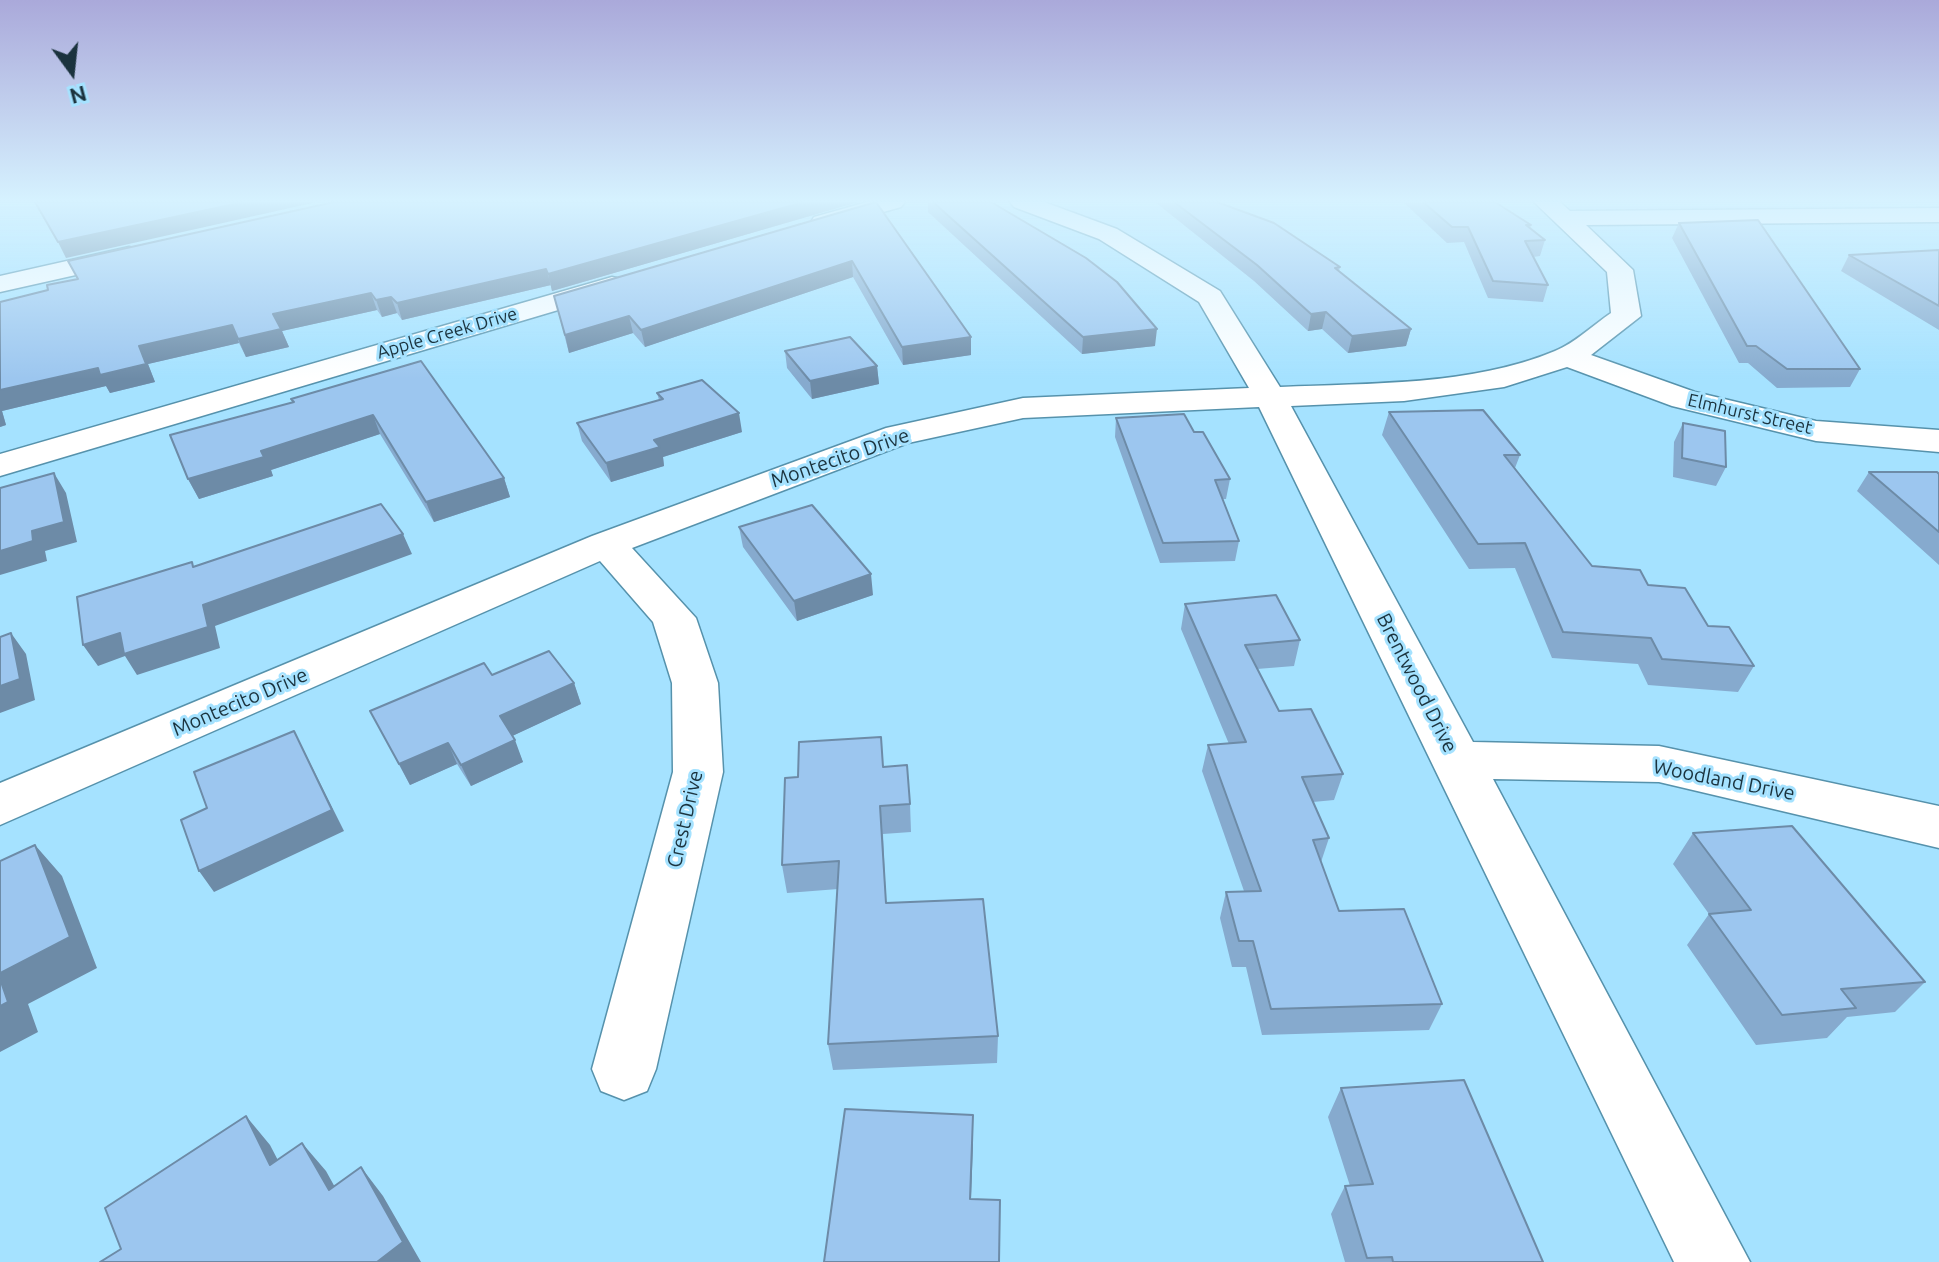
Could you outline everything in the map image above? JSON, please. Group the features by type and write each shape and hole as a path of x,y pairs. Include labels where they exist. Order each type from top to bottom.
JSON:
{"street":[{"path":"0,284 103,261"},
{"name":"Brentwood Drive","path":"1152,261 1210,297 1269,395 1713,1262"},
{"name":"Montecito Drive","path":"0,805 606,544 898,435 1023,408 1419,389 1504,377 1568,357 1626,316 1620,270 1610,261"},
{"name":"Apple Creek Drive","path":"0,465 636,278"},
{"name":"Elmhurst Street","path":"1568,357 1684,399 1816,431 1939,441"},
{"name":"Crest Drive","path":"606,544 674,618 695,683 698,772 624,1069"},
{"name":"Woodland Drive","path":"1457,760 1659,764 1939,827"}],"building":[{"path":"68,261 595,261 548,274 546,269 397,303 391,297 376,300 371,293 273,314 281,329 238,339 232,325 139,346 146,364 100,375 98,368 0,390 0,302 48,290 47,285 78,279"},
{"path":"674,261 917,261 971,337 902,347 852,261 641,330 629,316 565,335 554,296"},
{"path":"998,261 1090,261 1117,282 1157,329 1083,337"},
{"path":"1252,261 1331,261 1340,267 1335,268 1411,329 1352,336 1326,312 1311,314"},
{"path":"1484,261 1535,261 1548,285 1493,281"},
{"path":"1700,261 1786,261 1860,369 1787,369 1756,346 1747,346"},
{"path":"1859,261 1939,261 1939,306"},
{"path":"850,337 877,366 810,381 785,351"},
{"path":"421,361 504,478 426,502 373,415 261,451 264,457 188,479 170,435 294,402 291,399"},
{"path":"702,380 739,413 654,440 660,447 606,463 577,423 663,399 657,393"},
{"path":"1483,410 1520,455 1504,455 1592,566 1640,570 1648,585 1685,588 1708,626 1729,627 1754,666 1662,659 1651,638 1563,632 1525,543 1478,544 1389,412"},
{"path":"1184,414 1194,432 1203,432 1230,479 1215,480 1239,541 1163,543 1116,418"},
{"path":"1683,423 1725,431 1726,467 1682,458"},
{"path":"1869,472 1937,472 1939,532"},
{"path":"54,473 64,522 32,531 33,541 0,551 0,488"},
{"path":"381,504 403,534 203,605 208,627 124,654 120,633 83,645 77,597 192,562 193,567"},
{"path":"812,505 871,574 794,601 739,527"},
{"path":"1276,595 1300,640 1245,645 1279,711 1311,709 1343,774 1302,777 1329,838 1313,840 1339,911 1404,909 1442,1004 1271,1009 1253,941 1239,941 1226,892 1261,891 1208,745 1246,742 1185,604"},
{"path":"11,633 20,679 0,686 0,637"},
{"path":"549,651 574,683 500,716 515,740 461,765 448,743 399,764 370,711 484,663 492,675"},
{"path":"294,731 332,810 199,871 181,820 207,808 194,772"},
{"path":"881,737 883,767 907,765 910,804 880,806 886,903 983,899 998,1036 828,1044 839,861 782,865 785,778 798,777 799,742"},
{"path":"1792,826 1925,982 1841,989 1856,1008 1782,1015 1709,914 1751,910 1693,833"},
{"path":"35,845 70,937 0,973 0,861"},
{"path":"0,979 8,1002 0,1006"},
{"path":"1464,1080 1543,1262 1393,1262 1392,1257 1367,1258 1345,1186 1373,1184 1341,1088"},
{"path":"845,1109 973,1115 970,1199 1000,1200 999,1262 824,1262"},
{"path":"246,1116 270,1165 302,1143 329,1190 361,1167 403,1242 377,1262 100,1262 121,1249 105,1208"}]}
